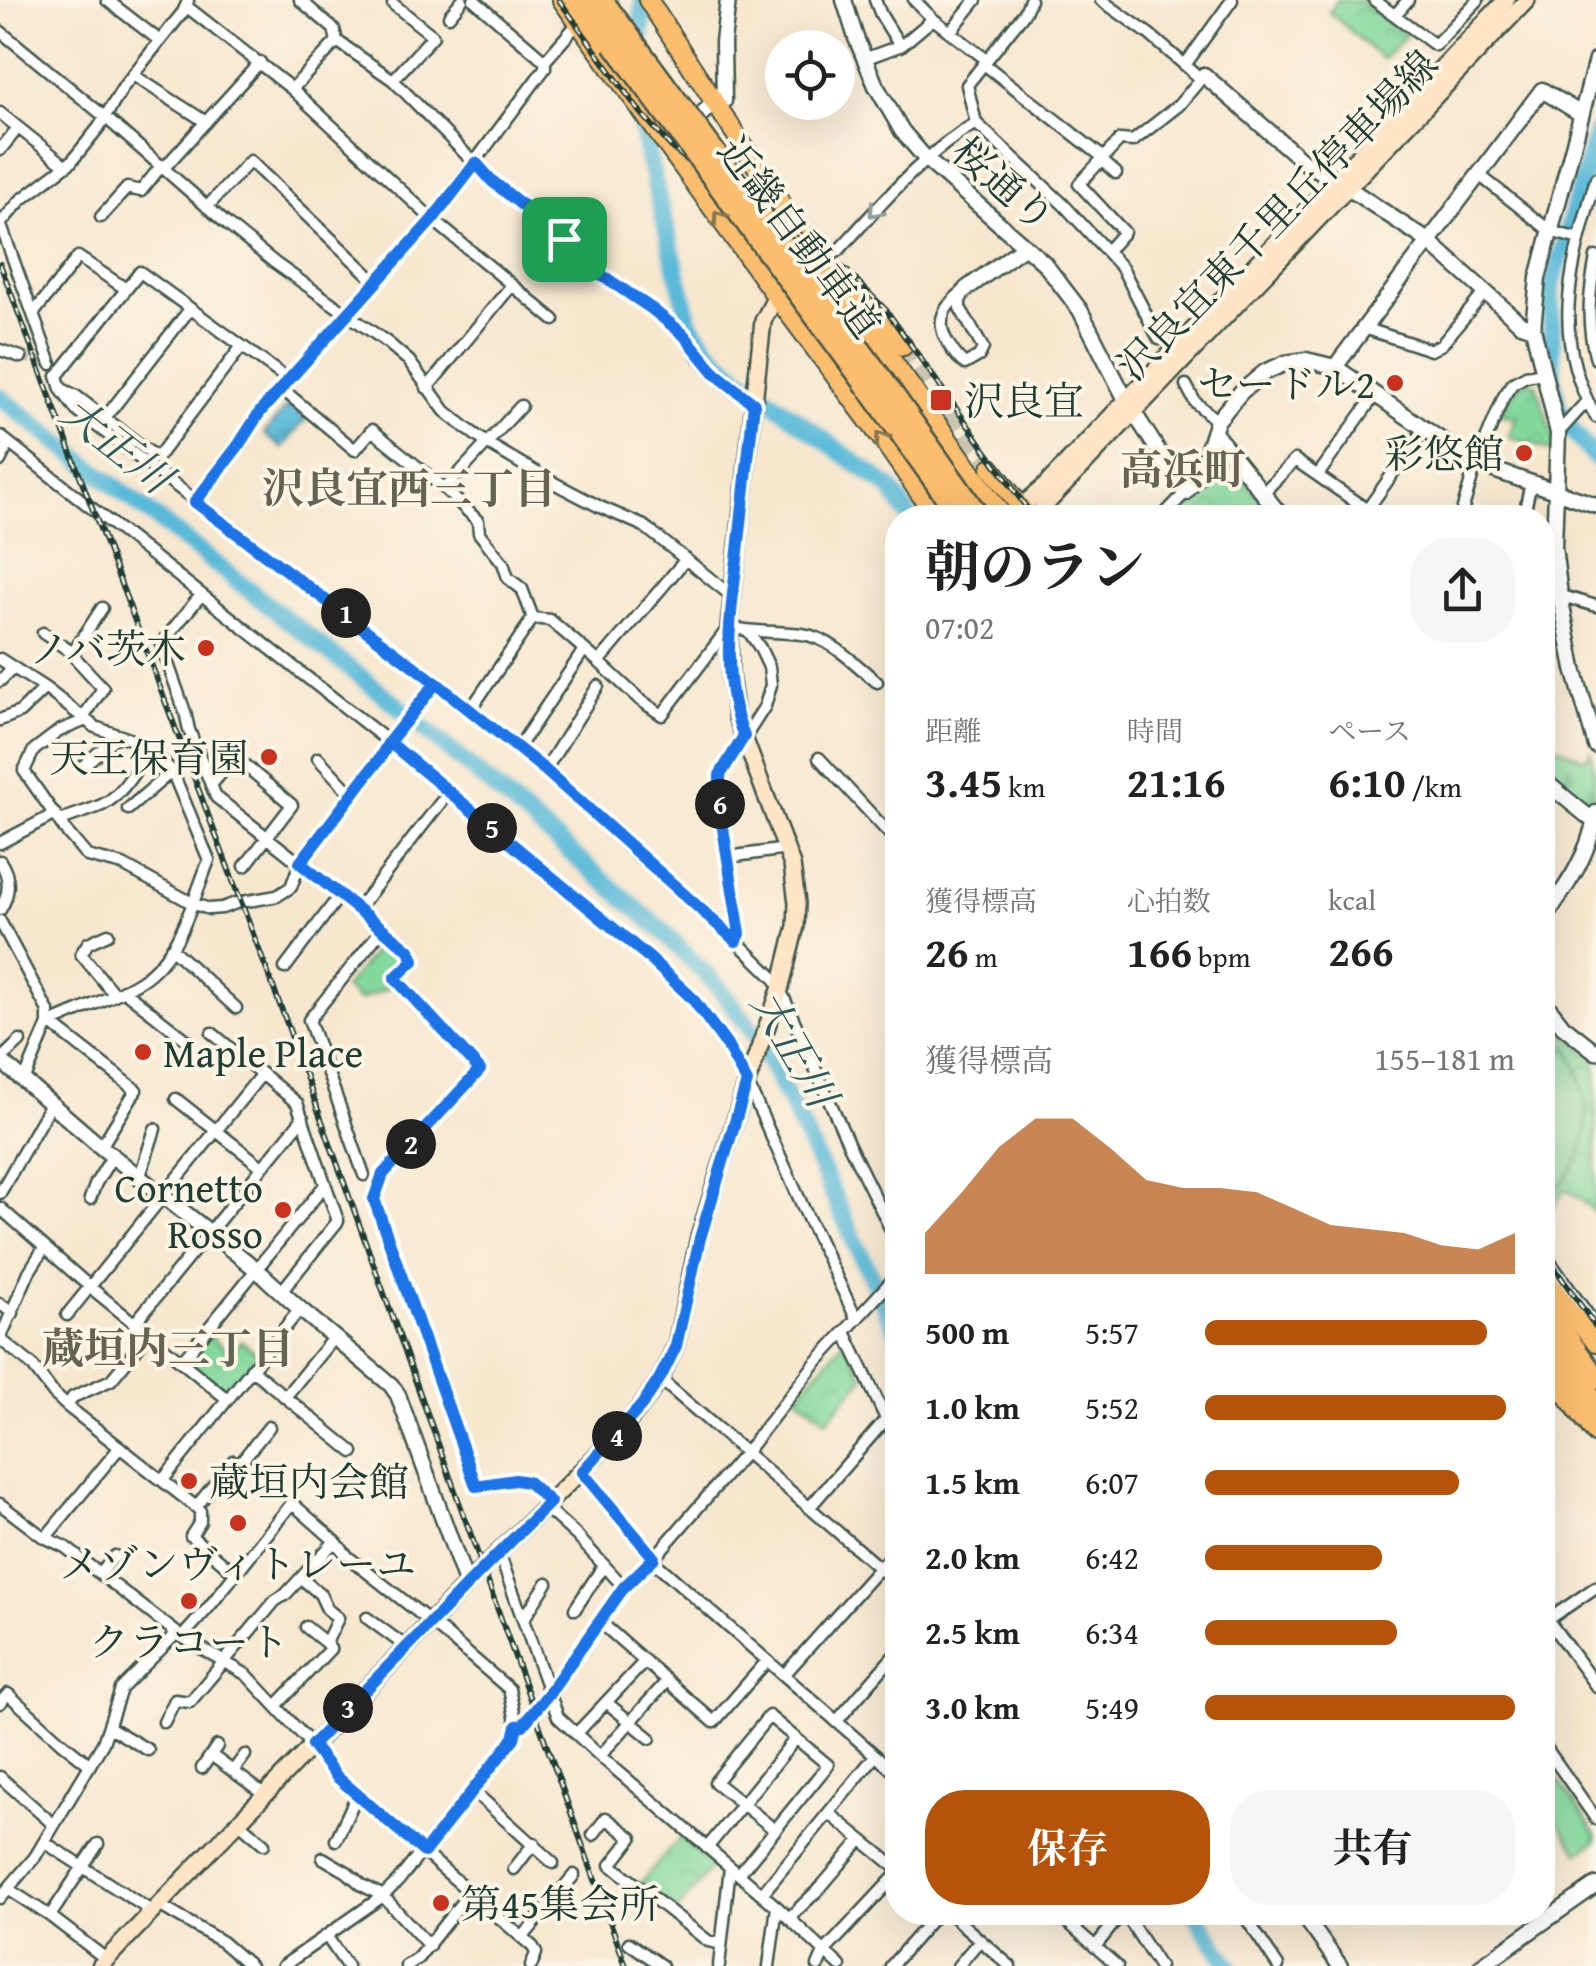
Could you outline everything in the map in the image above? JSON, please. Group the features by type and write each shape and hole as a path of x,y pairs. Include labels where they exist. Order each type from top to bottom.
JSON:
{"highway":[{"name":"近畿自動車道","path":"581,0 952,505"},
{"name":"近畿自動車道","path":"602,0 971,505"},
{"path":"1555,1321 1596,1378"},
{"path":"1555,1347 1596,1404"},
{"path":"1565,1391 1596,1432"}],"main road":[{"path":"562,0 928,505"},
{"path":"648,0 788,216 933,420 1010,505"},
{"name":"沢良宜東千里丘停車場線","path":"1342,185 1506,0"},
{"name":"沢良宜東千里丘停車場線","path":"1028,505 1527,0"},
{"path":"103,1963 498,1553 618,1435 660,1378 676,1346 700,1238 796,926 794,874 736,716 729,628 763,320 776,296 825,266"},
{"path":"825,266 903,346"},
{"path":"991,468 1013,505"},
{"path":"1555,1291 1596,1342"},
{"path":"1555,1377 1596,1441"}],"street":[{"path":"107,0 160,41"},
{"path":"300,0 334,29 337,41 393,80 492,181 564,239 594,270 683,334 716,374 754,401"},
{"path":"449,16 462,0"},
{"path":"474,0 545,61"},
{"path":"668,144 714,103 724,101 723,42 728,0"},
{"name":"桜通り","path":"844,0 864,59 890,114 926,159 1044,263 1080,310 1130,406 1185,493"},
{"path":"876,0 900,46"},
{"path":"914,0 1116,174"},
{"path":"950,32 976,0"},
{"path":"1030,0 1026,12 967,85 976,123 1064,206 1122,268 1159,339"},
{"path":"1101,0 1149,34 1304,162 1428,241 1521,324 1534,328"},
{"path":"1185,65 1232,0"},
{"path":"1374,0 1436,45 1478,0"},
{"path":"1395,16 1408,0"},
{"path":"554,320 432,220 292,89 188,3 80,150 66,166 21,200 0,224 48,363 77,410 471,709 545,770 776,980 778,994 885,1218"},
{"path":"393,4 432,36 393,80"},
{"path":"864,59 900,46 932,19"},
{"path":"195,502 260,412 432,220 544,68 545,61 579,22"},
{"path":"0,50 5,35 275,263 388,343 409,362 445,411 488,444 585,499 644,526 733,597"},
{"path":"292,89 337,41"},
{"path":"1554,505 1558,433 1534,328 1538,278 1596,60"},
{"path":"100,217 127,188 140,191 260,62"},
{"path":"133,74 206,122"},
{"path":"1107,251 1124,232 1080,184 1120,140 1133,141 1178,105 1202,77"},
{"path":"1335,368 1542,90 1582,114"},
{"path":"0,114 66,166"},
{"path":"825,266 918,165 976,123"},
{"path":"0,150 18,128"},
{"path":"207,207 250,161 375,281"},
{"path":"1478,174 1550,230 1579,239"},
{"path":"1596,178 1569,289 1568,322 1570,356 1582,392 1596,417"},
{"path":"966,289 960,308 983,348 979,356 965,364 942,334 947,306 966,289 1025,246"},
{"path":"33,314 78,257 126,289"},
{"path":"1596,257 1589,332 1596,360"},
{"path":"57,376 140,272 242,346 355,450 372,430 445,489 478,521 480,533 502,562 508,578 522,589 534,618"},
{"path":"427,388 512,285"},
{"path":"1364,328 1431,350 1442,344 1485,292"},
{"path":"105,418 190,309"},
{"path":"61,389 76,396 157,458 242,346"},
{"path":"0,350 20,357"},
{"path":"1173,505 1199,476 1216,428 1241,392 1266,372 1306,360 1335,368 1476,464 1596,506"},
{"path":"1464,505 1504,396 1513,383 1544,373"},
{"path":"1186,384 1194,402 1272,505"},
{"path":"1318,475 1375,395"},
{"path":"1558,433 1586,400"},
{"path":"445,489 521,406"},
{"path":"1371,505 1424,429"},
{"path":"0,461 5,440 389,742 647,956 692,998 726,1044 747,1082 857,1318"},
{"path":"1262,494 1295,460 1360,505"},
{"path":"1526,505 1531,482"},
{"path":"600,662 686,560"},
{"path":"1555,577 1574,668 1590,706 1596,746"},
{"path":"1555,594 1596,606"},
{"path":"201,595 161,644 216,796 409,950 414,960 395,978 480,1070 383,1174 374,1199 476,1486 528,1482 624,1587"},
{"path":"72,654 102,608"},
{"path":"534,618 550,620 662,715 729,628 817,638 829,643 877,682"},
{"path":"471,709 534,618"},
{"path":"736,941 740,934 720,810 720,775 765,706 771,685 769,668 749,632"},
{"path":"43,633 72,654 102,688 84,719 34,750 24,771 87,856 123,866 209,909 276,896 292,887 300,863 436,683"},
{"path":"518,748 584,650"},
{"path":"0,659 95,727 150,749 172,770 208,860 182,930 143,980 49,1023"},
{"path":"0,682 13,668"},
{"path":"545,770 598,686"},
{"path":"0,720 20,712 45,688"},
{"path":"82,767 118,735"},
{"path":"0,843 57,818 105,804 150,749"},
{"path":"211,785 235,757 292,804 244,866"},
{"path":"318,758 352,794"},
{"path":"819,758 885,829"},
{"path":"128,809 172,770"},
{"path":"1555,791 1595,822"},
{"path":"358,909 440,802"},
{"path":"1555,902 1582,862 1596,813"},
{"path":"728,857 786,849"},
{"path":"0,862 6,870 8,897 0,910"},
{"path":"285,968 340,895"},
{"path":"0,921 48,1011 49,1023 24,1081"},
{"path":"364,1174 309,1020 383,928"},
{"path":"108,934 88,943 81,954 118,992 188,1041"},
{"path":"171,948 236,1008"},
{"path":"1555,1016 1596,1052"},
{"path":"49,1023 136,1090 107,1151 90,1199"},
{"path":"212,1033 297,1103 338,1221 281,1292"},
{"path":"20,1040 0,1060 50,1105 256,1269 384,1378 398,1395 467,1585"},
{"path":"67,1315 261,1075"},
{"path":"176,1099 262,1168"},
{"path":"0,1193 50,1105"},
{"path":"134,1324 303,1118"},
{"path":"140,1176 155,1129"},
{"path":"181,1362 326,1185"},
{"path":"0,1208 227,1399"},
{"path":"44,1248 0,1339 31,1364 67,1406 196,1506 200,1522 191,1536 236,1574"},
{"path":"1555,1269 1596,1326"},
{"path":"517,1726 523,1725 549,1693 624,1587 654,1558 746,1452 814,1365 885,1288"},
{"path":"0,1304 13,1313"},
{"path":"163,1480 300,1309"},
{"path":"845,1332 885,1417"},
{"path":"67,1406 74,1397 111,1380 148,1336"},
{"path":"285,1397 334,1337"},
{"path":"251,1370 353,1452"},
{"path":"660,1378 885,1573"},
{"path":"1555,1391 1596,1441"},
{"path":"810,1508 885,1420"},
{"path":"196,1506 233,1461 239,1464 269,1427"},
{"path":"46,1537 120,1447"},
{"path":"582,1472 659,1566 885,1764"},
{"path":"103,1963 50,1916 4,1893 35,1857 90,1765 109,1727 121,1690 236,1574 292,1503 335,1540 348,1557 509,1689 517,1726 514,1738 424,1852 383,1896 283,1966"},
{"path":"0,1504 65,1547 179,1635 247,1675 357,1796 533,1946 536,1953 531,1966"},
{"path":"164,1722 175,1700 190,1702 274,1601 286,1594 335,1540"},
{"path":"498,1553 558,1717 840,1966"},
{"path":"100,1574 115,1556"},
{"path":"784,1675 885,1561"},
{"path":"575,1609 604,1565"},
{"path":"301,1578 320,1594 327,1609 338,1618 326,1642"},
{"path":"523,1620 547,1583"},
{"path":"1555,1613 1596,1587"},
{"path":"367,1618 408,1648"},
{"path":"599,1621 714,1722 768,1661"},
{"path":"276,1706 330,1648 306,1628"},
{"path":"1555,1632 1596,1686"},
{"path":"576,1734 645,1661"},
{"path":"836,1722 885,1666"},
{"path":"600,1756 667,1680"},
{"path":"0,1702 8,1694 90,1765"},
{"path":"606,1702 650,1738"},
{"path":"719,1966 734,1871 775,1830 828,1766 769,1716 715,1782 775,1830"},
{"path":"109,1727 148,1750"},
{"path":"707,1848 796,1738"},
{"path":"202,1768 214,1751 264,1794"},
{"path":"233,1771 245,1755"},
{"path":"762,1894 875,1756"},
{"path":"1555,1761 1596,1819"},
{"path":"0,1777 54,1825"},
{"path":"472,1790 554,1863"},
{"path":"336,1840 357,1796"},
{"path":"830,1814 885,1860"},
{"path":"592,1834 606,1818 632,1838 611,1865 708,1941 721,1944"},
{"path":"238,1822 264,1844"},
{"path":"789,1918 860,1840"},
{"path":"44,1842 82,1867 222,1942 250,1966"},
{"path":"50,1916 98,1844"},
{"path":"514,1869 534,1844"},
{"path":"323,1858 383,1896 428,1946"},
{"path":"523,1937 574,1875"},
{"path":"818,1966 824,1952 885,1885"},
{"path":"1555,1914 1596,1885"},
{"path":"406,1966 418,1958 470,1892"},
{"path":"769,1966 777,1907"},
{"path":"892,1966 927,1925"},
{"path":"963,1925 1008,1965"},
{"path":"1073,1925 1116,1966"},
{"path":"1095,1947 1113,1925"},
{"path":"1132,1925 1159,1966"},
{"path":"1251,1925 1278,1966"},
{"path":"1310,1925 1340,1966"},
{"path":"1481,1966 1539,1925"},
{"path":"327,1937 348,1966"},
{"path":"958,1966 980,1940"},
{"path":"629,1943 662,1966"}],"green space":[{"path":"1338,0 1360,0 1406,35 1382,59 1329,12"},
{"path":"1526,380 1536,384 1554,452 1509,437 1515,418 1500,414 1512,393"},
{"path":"1215,449 1266,505 1185,505 1202,481"},
{"path":"1555,746 1585,759 1591,750 1595,774 1593,807 1589,810 1555,782"},
{"path":"386,941 408,958 387,977 393,986 359,1001 344,988"},
{"path":"1555,1023 1596,1062 1596,1214 1578,1196 1565,1190 1555,1205"},
{"path":"1568,1048 1583,1090 1586,1130 1573,1168 1555,1190 1555,1057"},
{"path":"208,1335 231,1353 241,1341 258,1354 227,1393 190,1364 190,1358"},
{"path":"842,1343 864,1377 827,1420 797,1396"},
{"path":"1555,1775 1596,1834 1596,1841 1579,1853 1555,1818"},
{"path":"680,1838 712,1866 677,1911 640,1883"}],"water":[{"path":"288,405 306,419 282,448 264,434"}],"waterway":[{"path":"640,59 643,0"},
{"path":"638,100 637,113 690,323 707,348 739,377 890,488 901,505"},
{"path":"1596,132 1551,289 1553,379 1558,407 1596,459"},
{"name":"大正川","path":"0,397 393,702 664,932 719,988 754,1033 885,1307"},
{"name":"大正川","path":"1202,1925 1230,1966"}],"tunnel":[{"path":"903,346 991,468"},
{"path":"21,357 45,362"}],"railway":[{"path":"559,0 637,108 673,149 723,187 796,232 848,272 886,310 1025,505"},
{"path":"0,264 286,1021 626,1966"},
{"path":"1555,1269 1596,1327"}],"place":[{"name":"セードル2","path":"1395,383"},
{"name":"沢良宜","path":"941,400"},
{"name":"彩悠館","path":"1524,453"},
{"name":"ノバ茨木","path":"206,648"},
{"name":"天王保育園","path":"269,757"},
{"name":"Maple Place","path":"143,1052"},
{"name":"Cornetto Rosso","path":"283,1210"},
{"name":"蔵垣内会館","path":"189,1481"},
{"name":"メゾンヴィトレーユ","path":"238,1523"},
{"name":"クラコート","path":"189,1601"},
{"name":"第45集会所","path":"441,1903"}],"district":[{"name":"高浜町","path":"1183,468"},
{"name":"沢良宜西三丁目","path":"409,487"},
{"name":"蔵垣内三丁目","path":"168,1347"}],"route":[{"path":"564,239 492,181 476,163 432,220 260,412 195,502 436,683 389,742 300,863 409,950 414,960 395,978 480,1070 383,1174 374,1199 476,1486 528,1482 550,1502 312,1745 337,1777 424,1852 514,1738 517,1726 523,1725 549,1693 624,1587 654,1558 582,1472 642,1405 676,1346 700,1238 747,1082 726,1044 692,998 647,956 389,742 436,683 545,770 736,941 740,934 720,810 720,775 744,736 736,716 730,674 729,628 754,404 716,374 683,334 594,270 564,239"}]}
